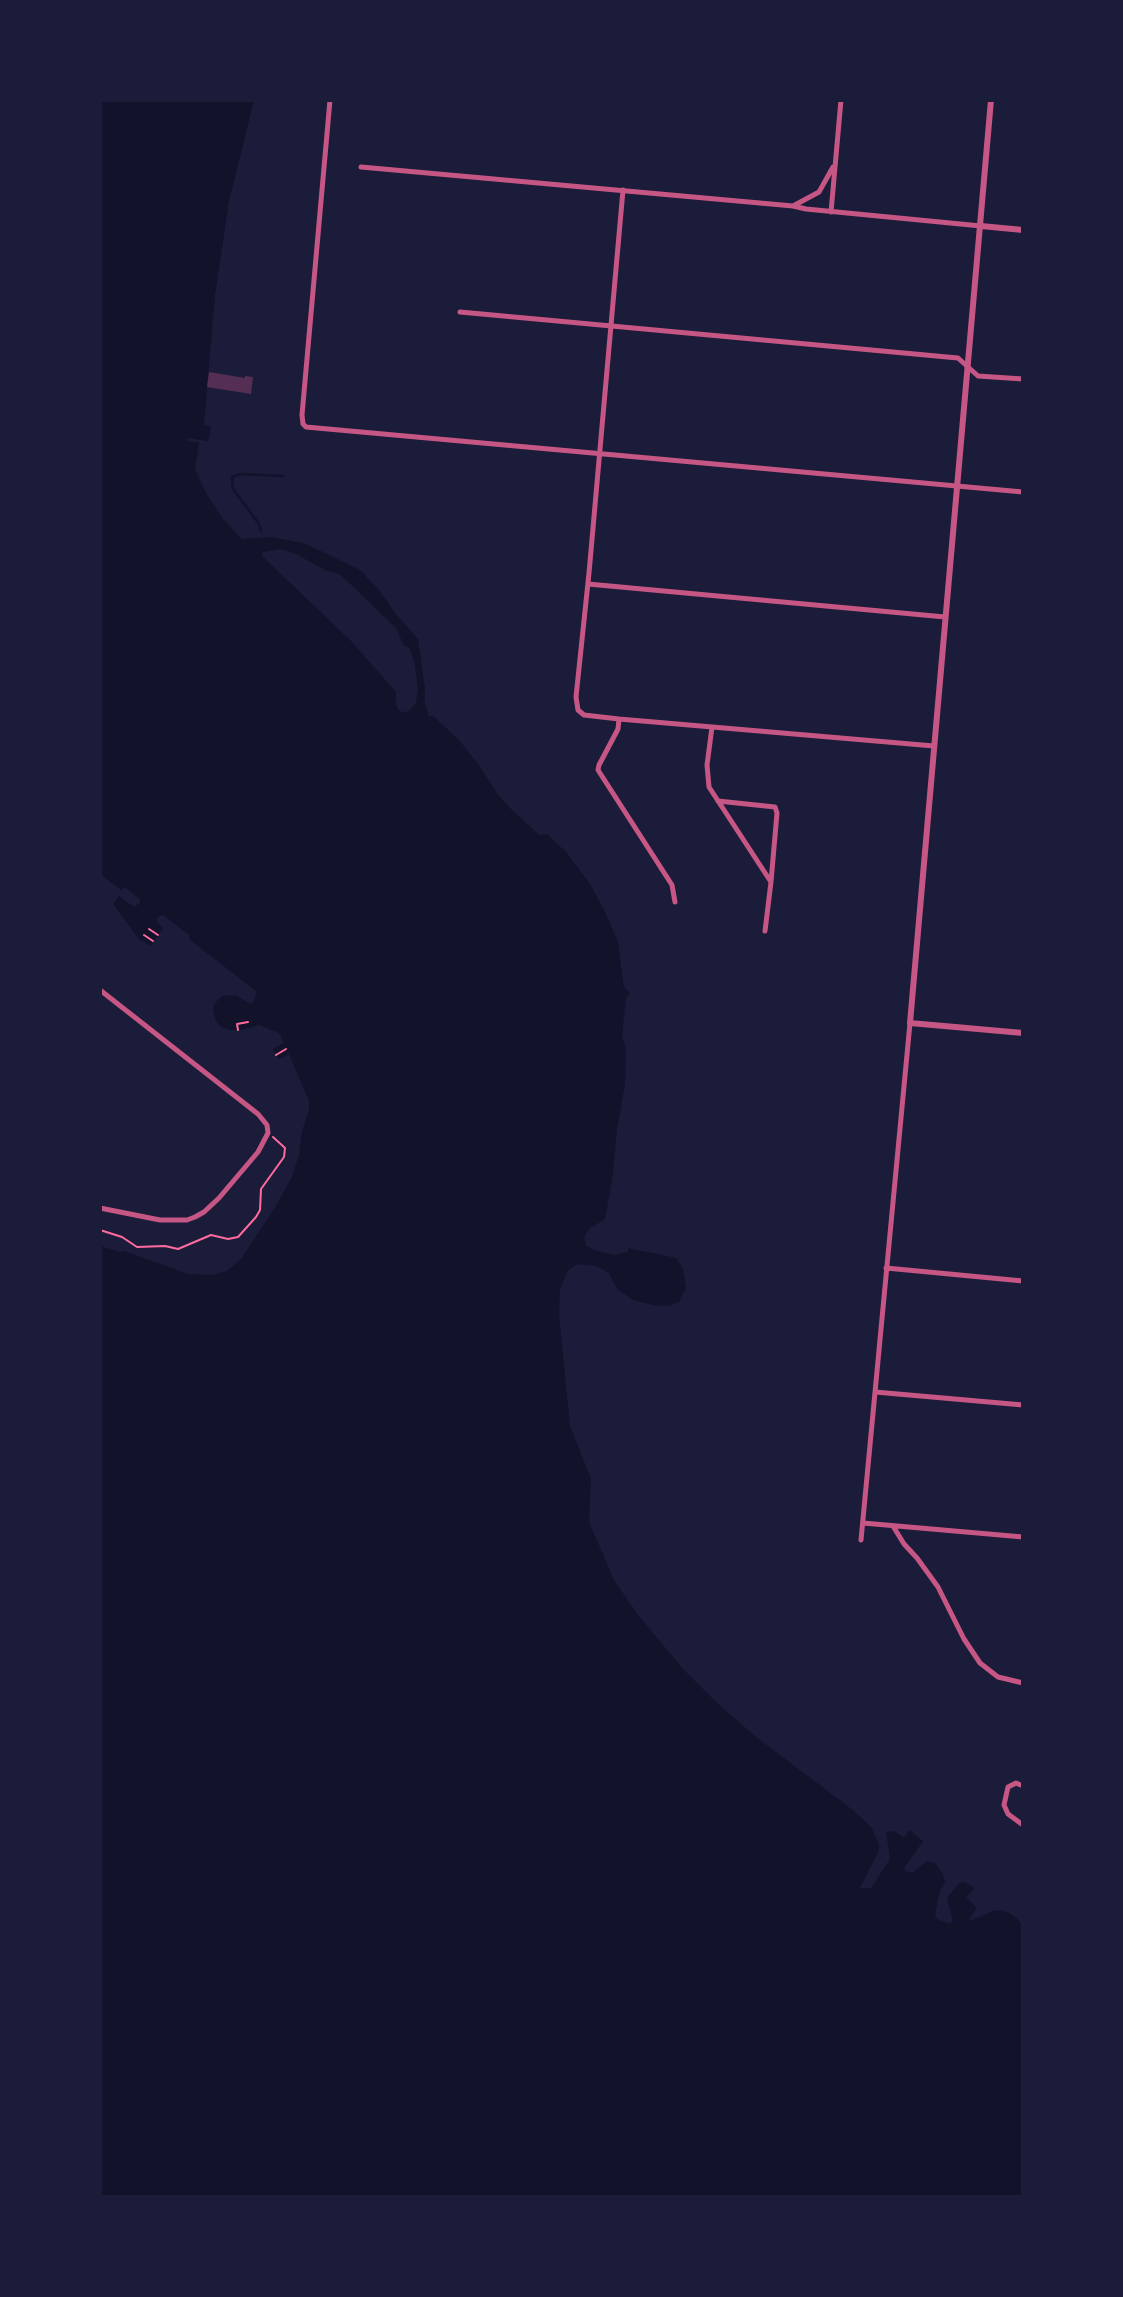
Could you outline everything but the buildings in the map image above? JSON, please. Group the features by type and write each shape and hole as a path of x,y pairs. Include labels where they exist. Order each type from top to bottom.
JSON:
{"street":[{"path":"330,100 305,365 302,415 303,424 310,428 1023,492"},
{"path":"831,212 841,100"},
{"path":"861,1540 991,100"},
{"path":"793,206 819,192 835,161"},
{"path":"361,167 793,206 1023,230"},
{"path":"623,190 576,697 578,710 584,715 619,719 934,746"},
{"path":"460,312 958,358 978,376 1023,379"},
{"path":"588,584 945,617"},
{"path":"619,719 618,729 598,765 598,770 672,885 675,902"},
{"path":"712,727 707,775 709,787 771,882"},
{"path":"718,801 775,807 777,813 765,931"},
{"path":"100,990 243,1101 264,1121 268,1132 258,1152 219,1198 195,1217 187,1220 160,1220 100,1208"},
{"path":"909,1023 1023,1033"},
{"path":"886,1268 1023,1281"},
{"path":"875,1392 1023,1405"},
{"path":"863,1524 1023,1537"},
{"path":"893,1526 938,1587 964,1639 980,1663 998,1677 1023,1683"},
{"path":"1023,1786 1016,1783 1008,1787 1004,1805 1007,1814 1023,1825"}],"path":[{"path":"149,929 158,935"},
{"path":"144,935 153,942"},
{"path":"238,1030 237,1024 248,1022"},
{"path":"276,1055 286,1049"},
{"path":"100,1230 141,1247 165,1246 178,1249 211,1235 228,1240 238,1237 256,1217 260,1210 261,1189 284,1157 283,1144 268,1132"}],"shaded area":[{"path":"100,100 254,100 229,201 215,295 204,425 211,427 208,441 200,440 195,469 206,493 223,519 242,539 272,537 306,544 360,570 379,590 418,639 425,704 429,716 433,716 458,739 511,809 539,835 547,834 567,853 590,884 603,908 618,941 623,982 625,989 629,991 622,1036 626,1049 625,1084 605,1219 589,1229 584,1237 586,1246 614,1255 628,1252 628,1248 676,1258 683,1269 686,1288 679,1302 669,1306 653,1305 633,1300 617,1289 609,1273 596,1266 578,1264 568,1270 560,1289 559,1314 570,1426 591,1479 589,1522 615,1582 682,1668 756,1737 854,1811 871,1827 879,1850 860,1888 871,1888 890,1859 886,1832 894,1831 904,1838 909,1830 923,1841 904,1868 905,1871 915,1873 915,1870 928,1861 935,1863 943,1874 945,1882 939,1893 935,1916 939,1920 950,1924 953,1921 947,1898 959,1883 964,1882 975,1888 966,1897 977,1908 970,1921 1002,1910 1023,1924 1023,2197 100,2197 100,1246 124,1251 188,1274 212,1275 227,1271 241,1259 292,1177 309,1101 289,1054 279,1059 273,1049 284,1043 279,1033 259,1025 231,1030 221,1027 216,1021 214,1004 222,996 235,995 252,1005 257,992 163,915 156,920 163,929 150,946 139,939 113,904 119,896 134,907 140,903 140,899 125,887 121,890 100,874","holes":["280,549 296,554 327,571 340,574 396,628 414,660 418,689 416,703 409,711 405,713 398,710 396,692 351,641 262,556 263,552"]}],"pier":[{"path":"188,438 212,442 209,445 201,444 197,469 224,518 243,539 223,519 206,493 195,469 199,443 187,441"}],"waterway":[{"path":"261,531 259,524 233,489 232,477 240,474 283,476"}]}
